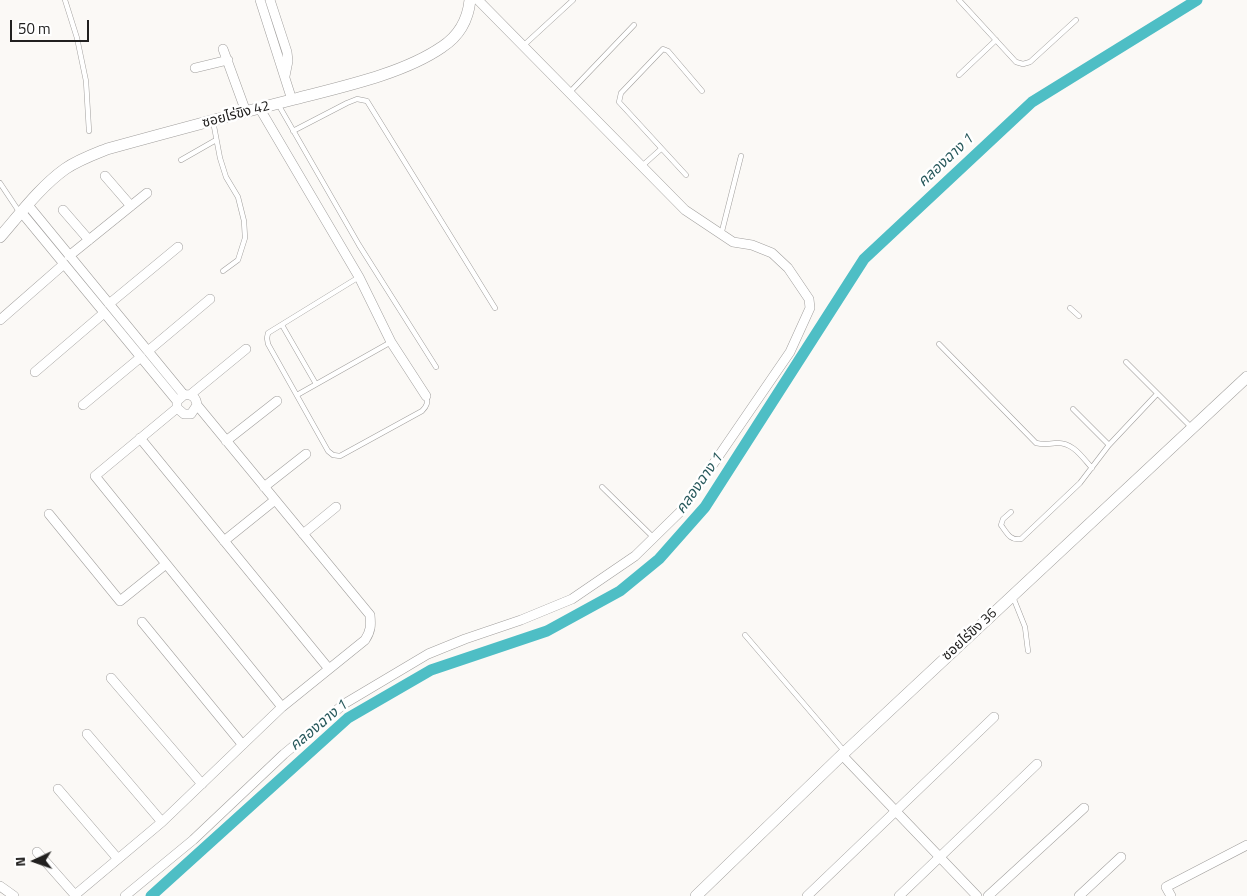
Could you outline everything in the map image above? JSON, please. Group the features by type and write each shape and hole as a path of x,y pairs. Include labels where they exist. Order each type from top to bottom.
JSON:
{"street":[{"path":"260,0 292,100"},
{"path":"270,0 287,52 288,61 285,76"},
{"name":"ซอยไร่ขิง 42","path":"0,237 63,171 87,156 381,74 430,55 444,46 458,33 466,20 470,0"},
{"path":"126,896 193,840 284,754 344,704 428,654 572,599 622,565 654,538 681,511 790,352 810,308 811,304 798,281 788,268 772,253 752,244 733,242 685,210 478,0"},
{"path":"223,48 246,112"},
{"path":"195,68 228,60"},
{"path":"260,109 359,277 391,342 426,396"},
{"path":"105,176 131,206"},
{"path":"70,256 147,193"},
{"path":"63,210 89,240"},
{"path":"23,211 70,256 109,304 144,354 182,400 181,413 188,415 194,412 197,405"},
{"path":"23,211 104,313 144,354"},
{"path":"109,304 178,247"},
{"path":"0,320 64,264"},
{"path":"83,405 210,299"},
{"path":"35,372 104,313"},
{"path":"246,349 182,400 95,476 282,707"},
{"name":"ซอยไร่ขิง 36","path":"697,896 844,754 1247,377"},
{"path":"37,852 75,895 162,822 282,707 365,640 370,632 370,615 226,441 197,405 195,398 182,400"},
{"path":"226,441 277,401"},
{"path":"140,438 329,669"},
{"path":"264,487 306,454"},
{"path":"224,541 275,500"},
{"path":"303,534 336,507"},
{"path":"49,514 120,601 166,564"},
{"path":"142,622 242,744"},
{"path":"111,678 202,784"},
{"path":"807,896 994,717"},
{"path":"87,734 162,822"},
{"path":"844,754 977,896"},
{"path":"899,896 1037,764"},
{"path":"58,788 118,859"},
{"path":"988,896 1084,808"},
{"path":"1171,896 1166,887 1247,845"},
{"path":"1079,896 1121,857"},
{"path":"0,886 14,896"}],"lane":[{"path":"65,0 77,38 86,81 88,131"},
{"path":"523,46 573,0"},
{"path":"959,0 1016,62 1023,64 1030,62 1076,20"},
{"path":"569,93 634,25"},
{"path":"959,75 996,40"},
{"path":"686,175 619,102 620,93 664,50 668,51 702,91"},
{"path":"293,131 347,102 357,99 367,101 496,308"},
{"path":"278,104 359,245 436,367"},
{"path":"213,121 226,177 238,197 245,238 238,260 223,271"},
{"path":"181,160 216,140"},
{"path":"642,166 661,149"},
{"path":"721,235 742,156"},
{"path":"0,183 23,211"},
{"path":"359,277 268,334 266,338 268,344 296,395 328,451 333,455 340,456 422,411 428,401 426,396"},
{"path":"1070,308 1079,316"},
{"path":"282,325 316,384"},
{"path":"296,395 391,342"},
{"path":"939,344 1036,443 1043,445 1058,443 1068,445 1076,450 1092,468"},
{"path":"1126,362 1192,428"},
{"path":"1011,512 1003,519 1001,525 1010,538 1021,539 1080,483 1109,445 1157,394"},
{"path":"1073,409 1109,445"},
{"path":"602,487 654,538"},
{"path":"1012,596 1025,627 1028,651"},
{"path":"745,635 844,754"}],"waterway":[{"name":"คลองฉาง 1","path":"151,896 348,718 431,670 547,631 620,591 659,559 705,507 864,259 1032,102 1197,0"}]}
